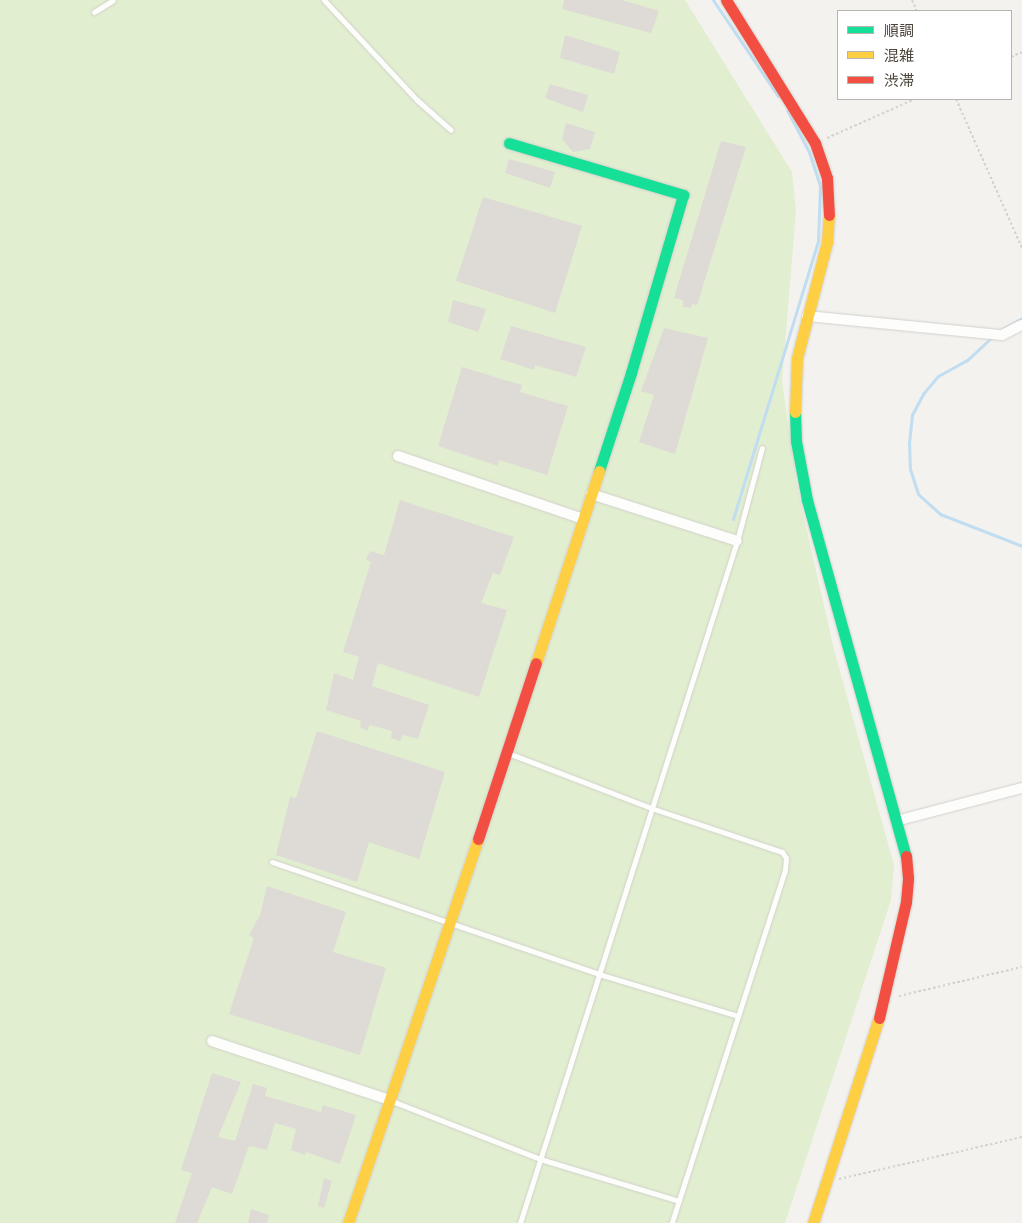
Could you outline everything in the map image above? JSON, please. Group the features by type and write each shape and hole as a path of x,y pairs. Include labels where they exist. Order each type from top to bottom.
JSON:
{"street":[{"path":"726,0 815,143 827,178 830,205 827,242 797,358 794,395 796,441 807,500 906,856 908,878 906,902 885,1000 813,1223"},
{"path":"348,1223 451,924 631,373 683,195 510,143"},
{"path":"807,316 1002,334 1022,325"},
{"path":"398,456 583,519"},
{"path":"591,494 737,541"},
{"path":"896,821 1022,788"},
{"path":"212,1041 389,1100"}],"lane":[{"path":"94,12 113,0"},
{"path":"324,0 417,100 451,130"},
{"path":"520,1223 737,541 762,448"},
{"path":"507,753 651,808 782,852 786,858 785,870 672,1223"},
{"path":"272,862 599,974 738,1016"},
{"path":"389,1100 540,1159 679,1201"}],"path":[{"path":"815,143 913,100"},
{"path":"956,100 1022,248"},
{"path":"885,1000 1022,967"},
{"path":"826,1183 1022,1136"}],"green space":[{"path":"0,0 685,0 792,172 796,210 782,381 798,491 834,650 894,865 891,900 785,1223 0,1223"}],"building":[{"path":"564,0 622,0 659,11 651,33 562,9"},
{"path":"565,35 620,52 614,74 560,58"},
{"path":"550,84 588,95 583,112 545,98"},
{"path":"566,123 595,132 590,149 573,152 562,139"},
{"path":"721,141 746,147 697,305 692,304 691,308 683,307 683,300 674,298"},
{"path":"509,159 555,172 550,188 505,173"},
{"path":"483,197 582,226 555,313 456,281"},
{"path":"453,300 486,309 478,332 448,322"},
{"path":"511,326 586,347 576,377 535,365 534,370 500,359"},
{"path":"664,328 708,338 675,454 639,442 654,395 641,391"},
{"path":"462,367 522,385 520,392 568,406 547,475 499,460 498,466 438,446"},
{"path":"400,500 514,537 500,575 493,573 481,603 507,610 479,697 378,663 372,686 429,705 418,739 403,735 400,741 391,738 392,731 370,725 367,731 360,727 361,721 326,710 334,673 353,680 359,657 343,652 371,562 366,560 370,551 384,555"},
{"path":"317,731 445,772 419,859 369,842 357,882 276,855 290,797 296,798"},
{"path":"267,886 346,912 333,952 386,968 360,1055 229,1014 254,938 249,935 260,915"},
{"path":"212,1073 241,1082 218,1137 235,1141 253,1084 267,1088 265,1096 321,1112 323,1105 356,1115 340,1164 306,1152 305,1155 291,1150 296,1129 275,1123 267,1150 249,1146 232,1194 212,1187 197,1223 175,1223 192,1173 181,1170"},
{"path":"324,1178 332,1181 324,1208 318,1206"},
{"path":"251,1209 269,1215 267,1223 248,1223"}],"waterway":[{"path":"713,0 778,96"},
{"path":"733,519 818,241 820,186 809,152 787,110"},
{"path":"997,332 1022,318"},
{"path":"992,337 967,360 938,376 923,394 912,415 909,442 910,469 918,494 940,514 1022,546"}],"traffic: fast":[{"path":"509,143 683,195 631,373 599,471"},
{"path":"795,412 796,441 807,500 906,856"}],"traffic: slow":[{"path":"795,412 797,358 827,242 829,215"},
{"path":"536,663 599,471"},
{"path":"348,1223 478,839"},
{"path":"813,1223 879,1018"}],"traffic: jam":[{"path":"726,0 815,143 827,178 829,215"},
{"path":"478,839 536,663"},
{"path":"879,1018 906,902 908,878 906,856"}]}
